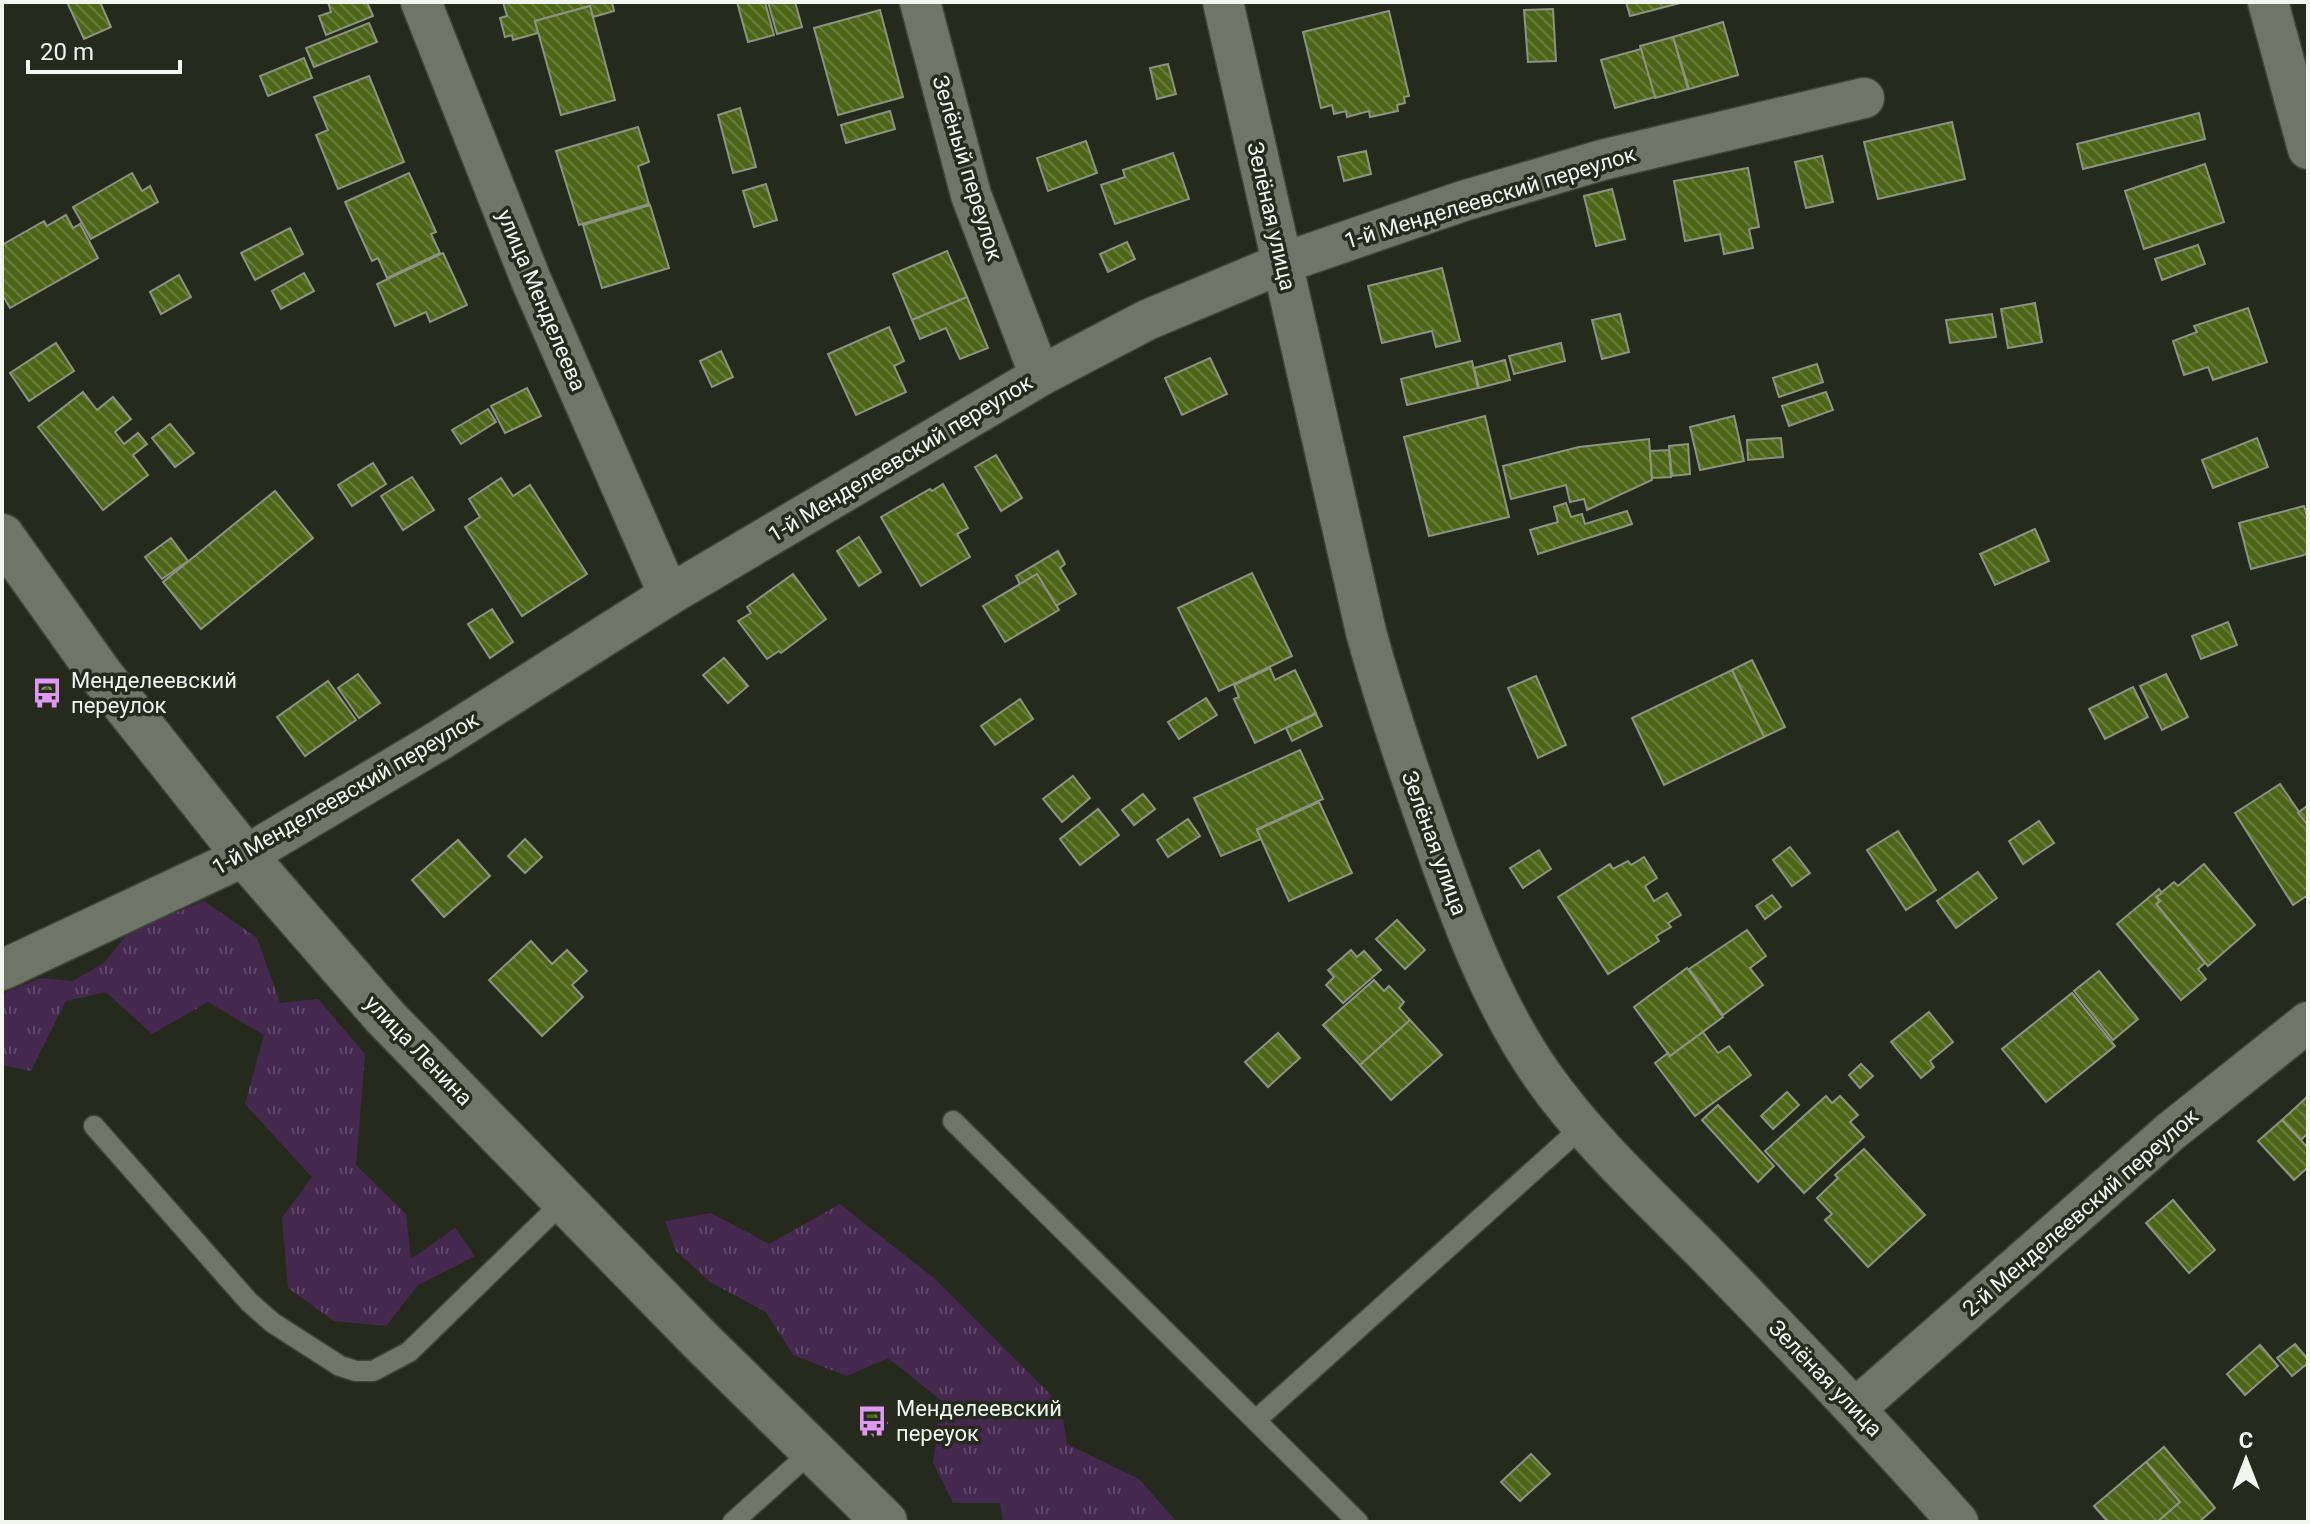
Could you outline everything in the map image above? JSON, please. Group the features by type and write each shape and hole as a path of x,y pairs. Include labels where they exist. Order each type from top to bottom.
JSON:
{"main road":[{"name":"улица Ленина","path":"2,536 101,675 245,856 385,1017 885,1522"}],"street":[{"name":"улица Менделеева","path":"421,2 531,280 669,595"},
{"name":"Зелёный переулок","path":"920,2 971,195 1040,376"},
{"name":"Зелёная улица","path":"1223,2 1346,549 1386,705 1448,883 1493,990 1542,1075 1582,1127 1856,1408 1958,1522"},
{"path":"2268,2 2308,149"},
{"name":"1-й Менделеевский переулок","path":"2,970 245,856 440,740 669,595 1040,376 1147,320 1283,263 1463,201 1602,160 1864,98"},
{"name":"2-й Менделеевский переулок","path":"1856,1408 2170,1132 2308,1022"}],"lane":[{"path":"953,1121 1358,1522"},
{"path":"94,1126 249,1302 273,1323 340,1366 356,1371 373,1371 409,1352 564,1201"},
{"path":"1256,1420 1582,1127"},
{"path":"733,1522 812,1451"}],"green space":[{"path":"204,901 257,938 280,1003 318,999 365,1054 356,1165 406,1214 411,1259 455,1228 475,1256 418,1285 386,1326 334,1321 288,1288 282,1218 312,1177 245,1104 264,1035 208,1002 152,1034 106,992 66,1001 31,1071 2,1065 2,994 41,978 73,981 104,963 129,932"},
{"path":"840,1204 935,1279 1061,1405 1067,1444 1139,1479 1177,1522 1003,1522 1000,1503 953,1503 933,1463 942,1401 888,1358 847,1376 793,1355 766,1312 710,1282 676,1251 665,1221 711,1213 769,1244"}],"building":[{"path":"67,2 100,2 111,27 84,39"},
{"path":"328,2 367,2 373,16 326,35 319,16 331,12"},
{"path":"503,2 612,2 614,11 593,17 590,6 535,21 538,33 513,40 512,35 505,37 500,18 507,16"},
{"path":"737,2 765,2 774,35 748,42"},
{"path":"768,2 795,2 802,27 777,34"},
{"path":"1626,2 1684,2 1630,16"},
{"path":"590,6 615,100 561,115 535,21"},
{"path":"1553,9 1556,61 1528,62 1524,10"},
{"path":"880,10 903,97 838,115 814,28"},
{"path":"1389,11 1409,96 1404,97 1405,103 1397,105 1398,111 1370,117 1369,111 1347,117 1346,111 1334,114 1332,105 1321,108 1303,32"},
{"path":"1723,22 1738,75 1689,89 1673,37"},
{"path":"369,23 377,42 314,67 306,48"},
{"path":"1673,37 1688,89 1655,98 1640,46"},
{"path":"1641,49 1655,97 1615,108 1601,60"},
{"path":"304,58 312,78 268,96 260,76"},
{"path":"1168,64 1176,94 1157,99 1150,68"},
{"path":"369,76 404,162 338,189 316,135 328,130 314,97"},
{"path":"740,108 756,167 733,173 718,115"},
{"path":"890,111 895,129 846,143 841,125"},
{"path":"2199,113 2205,139 2083,169 2077,144"},
{"path":"1952,122 1965,179 1878,199 1864,142"},
{"path":"638,127 649,162 638,166 649,204 579,225 556,151"},
{"path":"1086,141 1097,173 1048,191 1037,158"},
{"path":"1366,151 1371,174 1344,181 1338,157"},
{"path":"1173,153 1189,199 1115,224 1101,185 1125,177 1123,170"},
{"path":"1822,156 1833,202 1806,208 1795,162"},
{"path":"2205,164 2224,222 2144,249 2125,191"},
{"path":"1748,168 1759,227 1749,229 1753,248 1724,254 1720,234 1685,241 1674,181"},
{"path":"132,173 142,191 150,186 158,202 91,239 73,207"},
{"path":"409,173 436,232 431,234 440,253 387,278 378,258 372,261 345,202"},
{"path":"766,184 777,220 754,227 743,191"},
{"path":"1612,189 1625,239 1596,246 1584,196"},
{"path":"650,205 669,268 602,288 583,225"},
{"path":"66,215 73,228 80,224 98,258 10,308 2,294 2,245 44,221 47,226"},
{"path":"290,228 303,254 255,280 241,253"},
{"path":"1127,242 1135,259 1108,272 1100,254"},
{"path":"2198,245 2205,264 2162,280 2155,259"},
{"path":"947,251 967,297 912,320 893,274"},
{"path":"443,253 467,305 430,322 426,312 395,326 377,284"},
{"path":"1442,268 1460,341 1436,347 1432,331 1382,343 1368,286"},
{"path":"304,273 314,291 281,309 272,291"},
{"path":"179,275 191,297 161,314 150,292"},
{"path":"967,297 988,348 960,359 946,328 920,339 912,320"},
{"path":"2035,303 2042,342 2008,348 2001,309"},
{"path":"2248,308 2267,362 2213,380 2208,367 2184,375 2173,341 2197,332 2194,326"},
{"path":"1620,314 1629,352 1602,359 1592,320"},
{"path":"1992,314 1996,337 1950,343 1946,320"},
{"path":"889,327 904,361 894,366 906,392 856,415 828,354"},
{"path":"56,343 74,371 29,401 10,373"},
{"path":"1561,343 1565,361 1514,374 1509,356"},
{"path":"721,351 733,377 712,387 700,361"},
{"path":"1210,358 1227,394 1182,415 1165,378"},
{"path":"1505,360 1510,380 1479,388 1474,368"},
{"path":"1472,361 1478,388 1407,405 1401,379"},
{"path":"1817,364 1823,382 1779,397 1773,378"},
{"path":"527,388 541,416 505,433 491,406"},
{"path":"83,392 97,410 113,397 131,419 115,432 124,444 138,433 147,444 133,455 148,475 103,510 38,427"},
{"path":"1826,392 1833,410 1789,426 1782,406"},
{"path":"488,409 496,422 461,444 452,430"},
{"path":"1485,416 1509,517 1429,536 1404,437"},
{"path":"1734,416 1744,461 1700,470 1690,427"},
{"path":"170,424 194,453 175,467 152,438"},
{"path":"1781,438 1783,457 1748,460 1747,440"},
{"path":"2257,438 2268,467 2213,488 2202,460"},
{"path":"1649,439 1652,480 1587,510 1584,499 1570,502 1566,485 1511,499 1503,466 1579,447"},
{"path":"1688,444 1690,474 1672,476 1669,446"},
{"path":"1669,450 1671,477 1652,478 1650,451"},
{"path":"996,455 1022,498 1001,511 975,467"},
{"path":"373,463 386,484 352,506 338,485"},
{"path":"412,477 434,510 403,530 381,496"},
{"path":"501,478 513,496 530,485 587,574 522,616 465,527 480,517 469,499"},
{"path":"943,484 968,528 957,534 970,557 921,586 881,517"},
{"path":"275,491 313,538 201,629 163,582"},
{"path":"1566,503 1571,517 1582,514 1585,524 1627,511 1632,524 1538,554 1530,530 1558,522 1554,507"},
{"path":"2304,506 2308,519 2308,554 2251,569 2239,523"},
{"path":"2035,529 2049,561 1995,585 1980,554"},
{"path":"859,537 881,572 859,586 837,551"},
{"path":"171,538 188,561 162,579 145,557"},
{"path":"1058,551 1065,564 1060,568 1076,594 1056,606 1037,574 1020,584 1016,576"},
{"path":"1252,573 1292,656 1219,691 1178,608"},
{"path":"793,574 826,619 781,653 779,651 767,659 738,621 751,613 747,607"},
{"path":"1037,574 1059,610 1005,642 983,606"},
{"path":"492,609 513,642 490,658 468,624"},
{"path":"2228,622 2237,645 2201,659 2192,636"},
{"path":"724,658 748,686 728,703 703,675"},
{"path":"1752,660 1785,727 1764,737 1732,670"},
{"path":"1270,668 1275,680 1295,670 1316,713 1255,743 1234,699 1239,697 1234,685"},
{"path":"1732,670 1764,737 1664,785 1632,718"},
{"path":"358,674 380,703 359,718 338,688"},
{"path":"2166,674 2188,717 2162,730 2140,686"},
{"path":"1536,676 1566,745 1538,758 1508,688"},
{"path":"328,681 356,720 305,756 277,717"},
{"path":"48,685 55,696 48,701 41,690"},
{"path":"2133,687 2148,717 2105,739 2089,709"},
{"path":"1206,698 1217,715 1179,739 1168,722"},
{"path":"1020,699 1033,719 995,745 981,726"},
{"path":"1316,714 1322,726 1292,741 1286,728"},
{"path":"1300,750 1323,799 1257,829 1261,839 1221,856 1194,798"},
{"path":"1073,776 1090,798 1062,822 1043,799"},
{"path":"2280,784 2308,825 2308,895 2293,905 2235,813"},
{"path":"1143,794 1155,809 1134,825 1122,810"},
{"path":"1319,802 1352,873 1289,901 1257,830"},
{"path":"2308,805 2308,825 2298,813"},
{"path":"1098,809 1119,835 1080,865 1060,839"},
{"path":"1188,819 1200,836 1168,857 1157,840"},
{"path":"2039,821 2054,843 2023,864 2009,841"},
{"path":"1898,831 1936,890 1906,910 1867,850"},
{"path":"525,839 542,857 525,873 508,856"},
{"path":"458,840 490,876 444,917 412,880"},
{"path":"1790,847 1810,873 1792,886 1773,860"},
{"path":"1539,850 1551,869 1523,888 1510,868"},
{"path":"1644,857 1657,878 1645,886 1654,901 1667,893 1681,915 1668,923 1671,927 1656,936 1659,941 1608,974 1558,897 1610,864 1613,869 1628,861 1631,865"},
{"path":"2204,864 2255,925 2208,966 2156,904 2160,901 2156,897 2174,882 2178,886"},
{"path":"1978,872 1997,898 1956,928 1937,901"},
{"path":"2159,889 2162,893 2156,897 2160,901 2156,904 2205,963 2198,969 2206,979 2181,1000 2117,924"},
{"path":"1772,895 1781,907 1765,919 1756,906"},
{"path":"1397,920 1425,950 1405,969 1376,939"},
{"path":"1747,930 1766,956 1750,968 1763,985 1723,1015 1689,969"},
{"path":"531,941 552,964 567,950 587,971 572,985 583,997 542,1036 489,980"},
{"path":"1351,950 1357,957 1364,951 1381,970 1343,1003 1326,985 1334,977 1328,970"},
{"path":"1687,968 1723,1017 1670,1056 1634,1007"},
{"path":"2099,971 2138,1019 2113,1040 2074,991"},
{"path":"1374,980 1384,991 1389,986 1404,1002 1399,1008 1410,1020 1360,1065 1323,1025"},
{"path":"2072,993 2115,1046 2046,1102 2002,1049"},
{"path":"1929,1012 1953,1042 1930,1061 1934,1067 1921,1078 1891,1042"},
{"path":"1410,1020 1442,1055 1391,1100 1360,1065"},
{"path":"1703,1032 1718,1053 1729,1046 1751,1075 1695,1116 1655,1063"},
{"path":"1278,1033 1300,1058 1268,1087 1245,1062"},
{"path":"1861,1064 1873,1076 1860,1088 1849,1075"},
{"path":"1787,1092 1799,1105 1773,1129 1761,1116"},
{"path":"1826,1096 1832,1103 1840,1096 1858,1115 1850,1122 1864,1137 1804,1193 1765,1151"},
{"path":"2308,1096 2308,1133 2301,1140 2282,1120"},
{"path":"1718,1105 1774,1166 1758,1182 1702,1120"},
{"path":"2282,1120 2308,1148 2308,1167 2294,1180 2258,1141"},
{"path":"1864,1149 1925,1215 1868,1267 1825,1220 1832,1214 1817,1198 1838,1178 1835,1175"},
{"path":"2173,1200 2215,1250 2189,1273 2146,1223"},
{"path":"2295,1344 2308,1363 2292,1376 2277,1358"},
{"path":"2260,1345 2278,1366 2245,1395 2227,1374"},
{"path":"871,1406 887,1423 874,1436 858,1419"},
{"path":"2164,1447 2215,1508 2199,1522 2157,1522 2180,1502 2146,1462"},
{"path":"1531,1454 1550,1474 1520,1501 1501,1482"},
{"path":"2146,1462 2180,1502 2157,1522 2108,1522 2094,1506"}],"place":[{"name":"Менделеевский переулок","path":"47,693"},
{"name":"Менделеевский переуок","path":"872,1421"}]}
